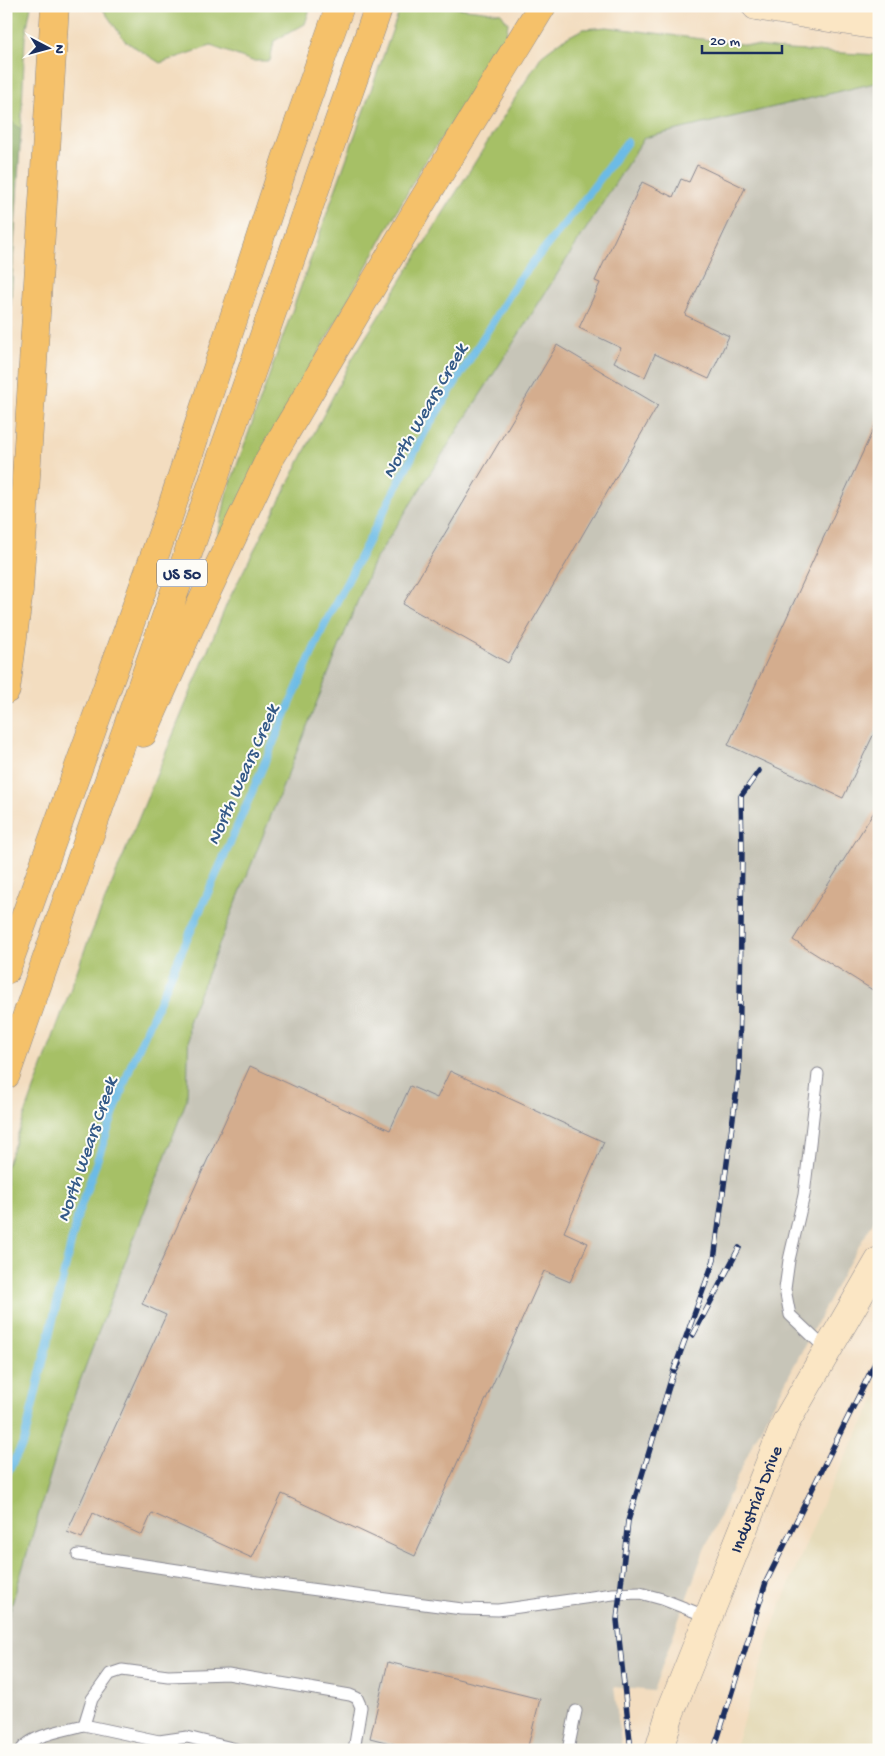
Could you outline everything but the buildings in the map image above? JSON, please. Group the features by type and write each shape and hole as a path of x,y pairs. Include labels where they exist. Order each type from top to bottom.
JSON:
{"highway":[{"path":"6,690 19,591 56,6"},
{"name":"US 50","path":"6,970 168,515 284,166 340,6"},
{"name":"US 50","path":"6,1075 379,6"},
{"path":"65,908 190,627 269,460 422,202 542,6"}],"main road":[{"path":"756,6 879,26"},
{"name":"Industrial Drive","path":"659,1750 670,1713 786,1422 879,1261"}],"lane":[{"path":"818,1074 804,1195 789,1260 785,1289 790,1315 828,1350"},
{"path":"78,1555 267,1584 462,1609 498,1610 613,1594 640,1593 662,1599 708,1617"},
{"path":"84,1725 92,1699 110,1674 122,1670 168,1676 228,1674 350,1695 357,1698 361,1707 354,1750"},
{"path":"568,1750 576,1711"},
{"path":"21,1750 24,1745 34,1739 84,1725 159,1741 188,1737 240,1750"}],"shaded area":[{"path":"879,82 879,1212 843,1273 752,1445 704,1550 653,1691 614,1687 622,1750 6,1750 6,1624 72,1402 187,1100 189,1020 373,563 644,138"},
{"path":"879,1392 879,1750 734,1750 776,1617 825,1497"}],"green space":[{"path":"6,6 31,6 25,38 21,130 6,117"},
{"path":"103,6 311,6 305,24 274,41 270,61 252,61 211,46 160,63 125,41 104,11"},
{"path":"401,6 441,6 501,13 508,23 505,45 421,168 276,430 216,547 226,496"},
{"path":"607,27 789,50 879,55 879,82 644,138 373,563 189,1019 187,1099 72,1402 6,1624 6,1167 85,949 228,601 352,359 542,55 562,40 583,29"},
{"path":"6,117 21,130 6,383"}],"waterway":[{"name":"North Wears Creek","path":"6,1475 24,1442 78,1214 131,1065 322,630 425,432 518,281 587,196 627,142"}],"railway":[{"path":"674,1370 714,1260 739,1073 741,796 759,771"},
{"path":"693,1335 739,1248"},
{"path":"714,1750 766,1582 879,1355"},
{"path":"631,1750 617,1620 628,1521 674,1370 678,1364"}]}
